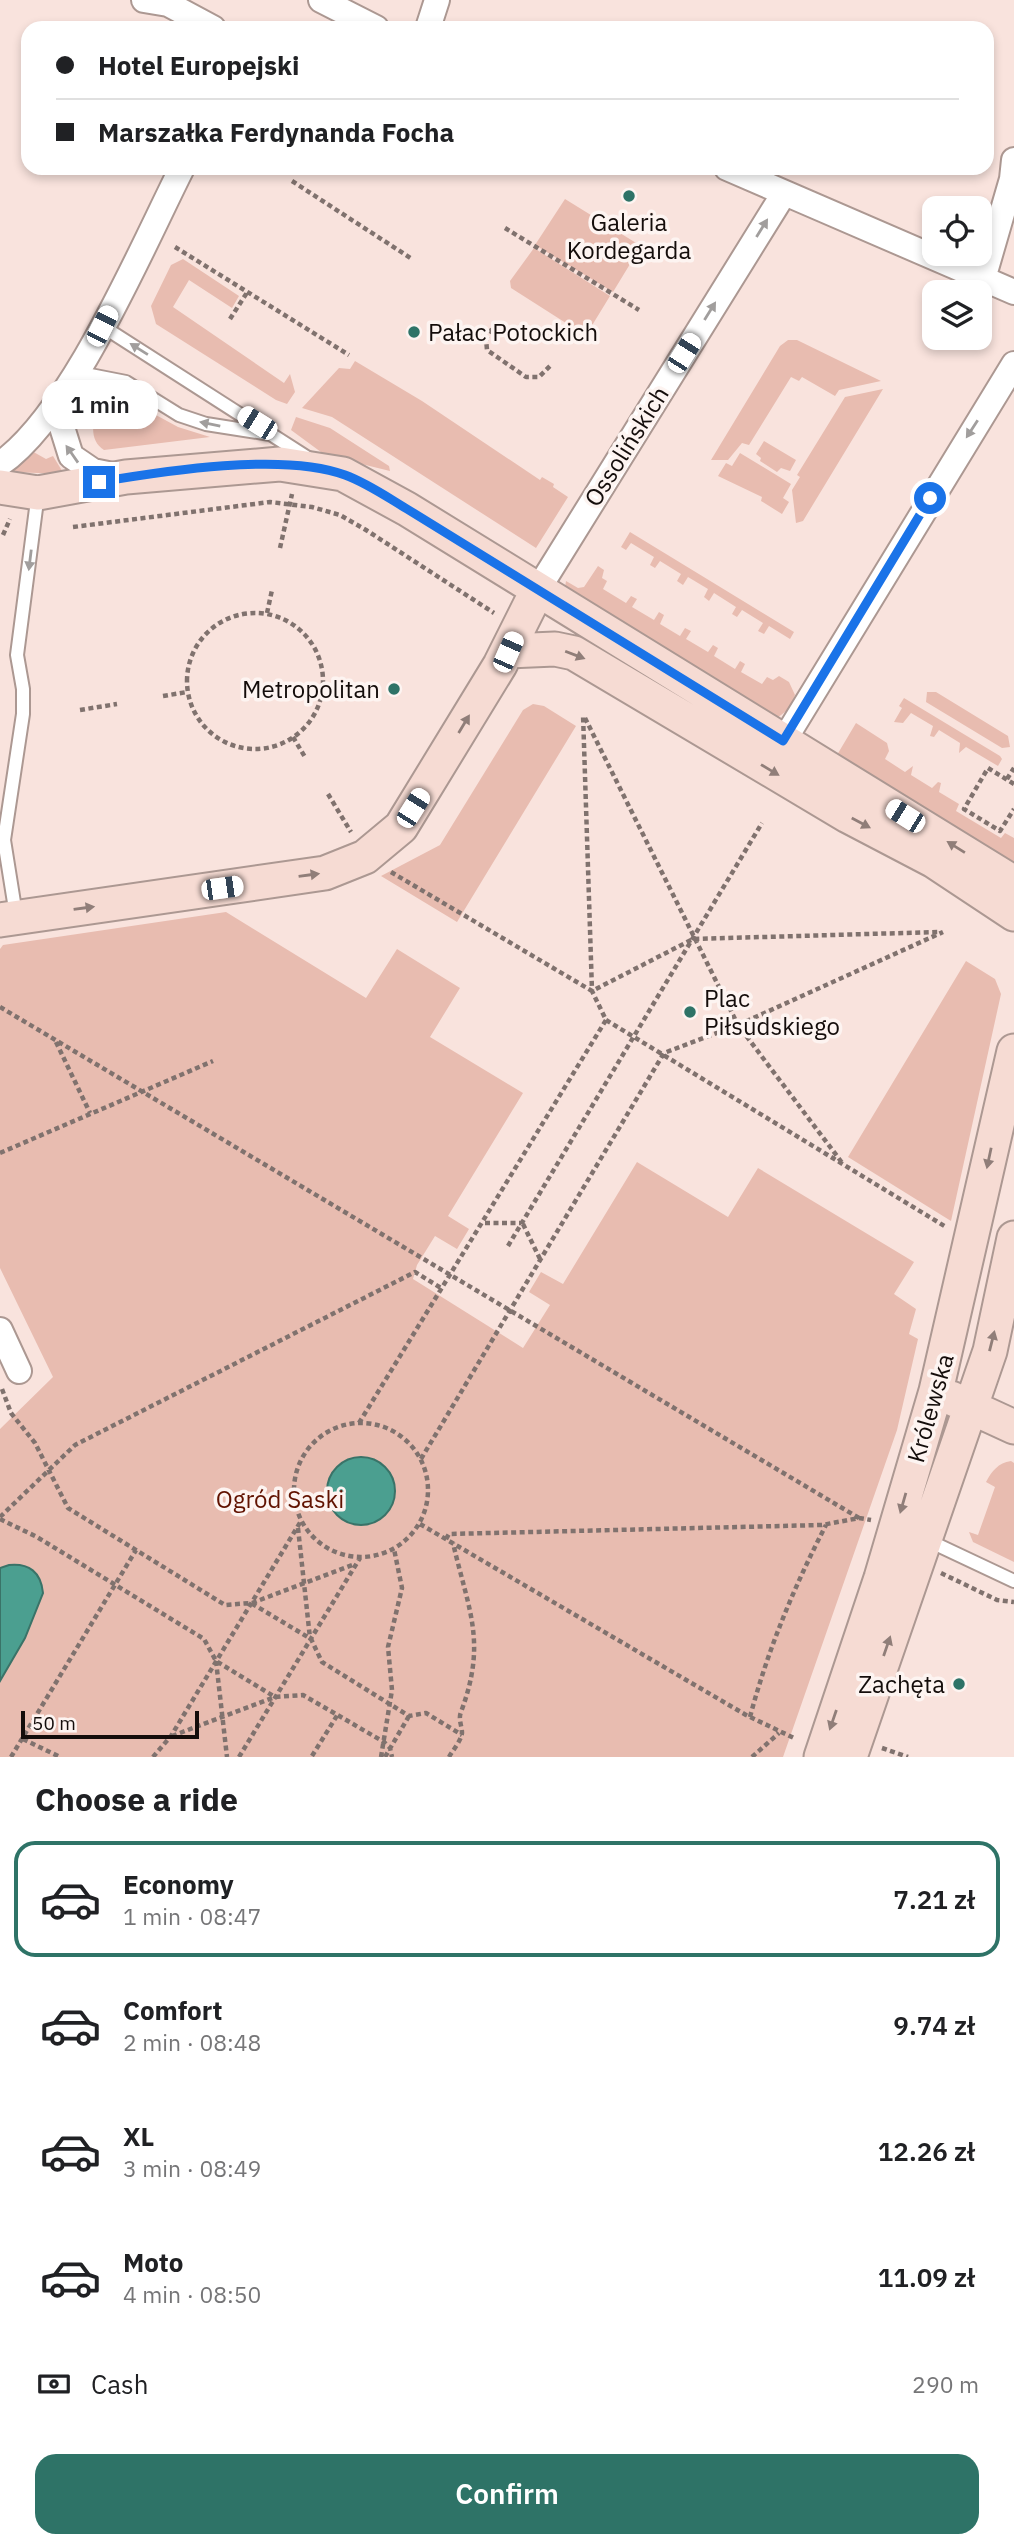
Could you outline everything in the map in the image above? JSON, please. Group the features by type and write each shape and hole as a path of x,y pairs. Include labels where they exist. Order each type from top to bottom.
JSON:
{"street":[{"path":"144,0 168,5 199,21"},
{"path":"321,0 362,21"},
{"path":"430,21 437,0"},
{"path":"983,279 1012,179 1014,160"},
{"path":"0,464 13,455 62,395 102,326 178,175"},
{"path":"742,175 1014,292"},
{"name":"Ossolińskich","path":"537,591 783,195"},
{"path":"783,741 862,608 1014,364"},
{"path":"62,395 61,424 71,456 93,471 126,477"},
{"path":"0,487 38,492 126,477 280,464 323,469 363,483 783,741 1010,901 1014,942"},
{"path":"8,919 325,873 365,857 401,827 508,652 537,591"},
{"path":"508,652 555,649 574,653 836,809 1010,901"},
{"name":"Królewska","path":"831,1752 936,1391 1014,1051"},
{"name":"Królewska","path":"831,1752 928,1554 970,1406 990,1350 1014,1238"},
{"path":"0,1330 10,1377"},
{"path":"936,1391 1014,1427"}],"lane":[{"path":"102,326 277,436 323,469"},
{"path":"75,372 126,382 178,415 206,424 277,436"},
{"path":"8,919 4,840 23,714 23,689 17,656 38,492"},
{"path":"928,1554 1014,1581"}],"path":[{"path":"292,181 412,259"},
{"path":"505,228 639,310"},
{"path":"175,247 349,355"},
{"path":"230,319 248,291"},
{"path":"492,329 486,339 487,350 507,368 526,377 536,378 551,366"},
{"path":"73,527 270,502 290,504 340,515 494,612"},
{"path":"281,548 290,504"},
{"path":"3,535 10,519"},
{"path":"267,613 272,590"},
{"path":"267,613 284,619 305,635 319,658 323,675 323,694 317,711 293,737 261,749 228,744 201,723 187,692 187,673 200,639 230,617 267,613"},
{"path":"163,696 187,692"},
{"path":"80,710 117,704"},
{"path":"843,1164 738,1025 583,714 592,992 606,1020 664,1053 953,1233"},
{"path":"293,737 305,757"},
{"path":"1014,784 988,768 976,784 964,809 1000,831 1014,808"},
{"path":"1007,779 1014,768"},
{"path":"328,794 353,836"},
{"path":"508,1247 762,823"},
{"path":"386,868 592,992"},
{"path":"421,1459 664,1053 738,1025 943,932 693,939 592,992"},
{"path":"0,1007 859,1518"},
{"path":"359,1423 606,1020"},
{"path":"55,1039 90,1114"},
{"path":"0,1153 213,1061"},
{"path":"484,1223 522,1223"},
{"path":"522,1223 540,1259"},
{"path":"227,1757 216,1661 204,1639 115,1583 0,1518 83,1440 415,1272 441,1288"},
{"path":"10,1377 11,1413 35,1443 68,1508 225,1605 251,1603 356,1564"},
{"path":"359,1423 388,1429 412,1447 421,1459 428,1492 420,1524 394,1549 360,1558 325,1548 301,1521 294,1485 300,1462 324,1434 359,1423"},
{"path":"446,1539 449,1534 827,1524 859,1518 871,1520"},
{"path":"153,1757 171,1737 301,1521"},
{"path":"420,1524 779,1733 831,1752 908,1757"},
{"path":"750,1717 769,1649 806,1563 827,1524"},
{"path":"298,1527 311,1639 323,1662 409,1716 426,1713 462,1735"},
{"path":"449,1757 462,1735 460,1715 467,1701 473,1676 475,1629 453,1543"},
{"path":"383,1757 388,1703 392,1689 388,1647 402,1588 394,1549"},
{"path":"11,1757 136,1550"},
{"path":"928,1554 997,1600 1014,1602"},
{"path":"239,1757 360,1558"},
{"path":"251,1603 311,1639"},
{"path":"216,1661 275,1697"},
{"path":"171,1737 275,1697 303,1695 384,1742 390,1748 392,1757"},
{"path":"312,1756 338,1714"},
{"path":"383,1757 409,1716"},
{"path":"752,1757 779,1733"},
{"path":"23,1738 60,1757"}],"green space":[{"path":"565,199 641,246 613,292 535,245"},
{"path":"534,248 610,296 588,332 580,332 511,288 510,281"},
{"path":"183,259 239,296 232,308 189,280 173,307 284,383 290,374 295,392 287,404 276,400 156,324 151,306 171,265"},
{"path":"788,340 797,340 881,381 839,390 835,396 802,377 799,381 791,377 749,445 742,443 728,460 711,460 780,346"},
{"path":"355,361 422,401 540,480 542,477 554,484 553,487 568,497 536,548 332,417 302,408 339,368 350,369"},
{"path":"108,389 178,427 210,437 104,450 94,437 93,429 96,412"},
{"path":"883,389 803,521 796,523 792,490 800,477 797,475 845,397"},
{"path":"296,417 330,428 389,466 390,471 325,455 291,430"},
{"path":"764,441 796,460 790,471 781,468 777,472 760,461 761,458 756,454"},
{"path":"30,450 46,459 53,456 64,474 12,472"},
{"path":"740,453 791,484 783,498 789,502 782,514 761,501 762,497 718,476 726,463 732,466"},
{"path":"630,532 794,632 790,639 769,626 764,634 758,631 763,623 742,610 737,617 732,614 736,607 714,593 709,601 704,597 708,589 688,577 683,585 677,581 681,574 660,561 655,568 650,565 654,557 631,543 626,550 621,547"},
{"path":"598,566 604,570 602,578 607,581 603,589 626,603 631,596 637,599 632,607 654,620 659,612 664,615 660,624 680,636 685,628 691,631 686,639 708,652 713,645 718,648 714,656 735,669 740,661 745,664 741,672 762,684 767,677 773,680 779,676 789,682 795,695 789,709 777,718 565,587 566,581 578,588 584,587"},
{"path":"927,692 936,692 1008,736 1010,747 1002,748 926,702"},
{"path":"904,698 1000,756 1002,759 998,766 966,747 959,753 960,743 939,730 934,737 930,736 933,726 911,713 903,723 894,722"},
{"path":"533,704 544,706 576,726 457,922 381,876 440,845 523,710"},
{"path":"856,723 887,743 889,751 885,759 905,772 913,766 911,775 932,788 938,782 941,783 939,792 959,804 956,811 1001,838 1005,833 1014,838 1014,868 834,760"},
{"name":"Ogród Saski","path":"226,912 366,998 397,949 460,988 430,1037 523,1093 448,1216 469,1229 457,1249 435,1236 417,1265 413,1279 523,1348 550,1305 529,1292 541,1272 563,1284 637,1162 728,1217 758,1168 914,1262 894,1294 916,1309 909,1334 918,1339 897,1430 783,1757 0,1757 0,1429 53,1377 0,1268 0,949 3,945"},
{"path":"966,961 995,979 1001,994 951,1221 848,1157"},
{"path":"1011,1461 1014,1463 1014,1562 973,1542 969,1532 978,1535 995,1487 986,1482 988,1478 999,1466"}],"water":[{"path":"354,1457 368,1457 380,1462 390,1472 395,1491 390,1510 380,1520 368,1525 354,1525 342,1520 332,1510 327,1498 327,1484 332,1472 342,1462"},
{"path":"9,1565 33,1570 40,1579 43,1593 25,1638 0,1681 0,1568"}],"place":[{"name":"Galeria Kordegarda","path":"629,196"},
{"name":"Pałac Potockich","path":"414,332"},
{"name":"Metropolitan","path":"394,689"},
{"name":"Plac Piłsudskiego","path":"690,1012"},
{"name":"Zachęta","path":"959,1684"}],"route":[{"path":"99,482 203,469 280,464 343,474 407,509 639,655 783,741 930,498"}]}
